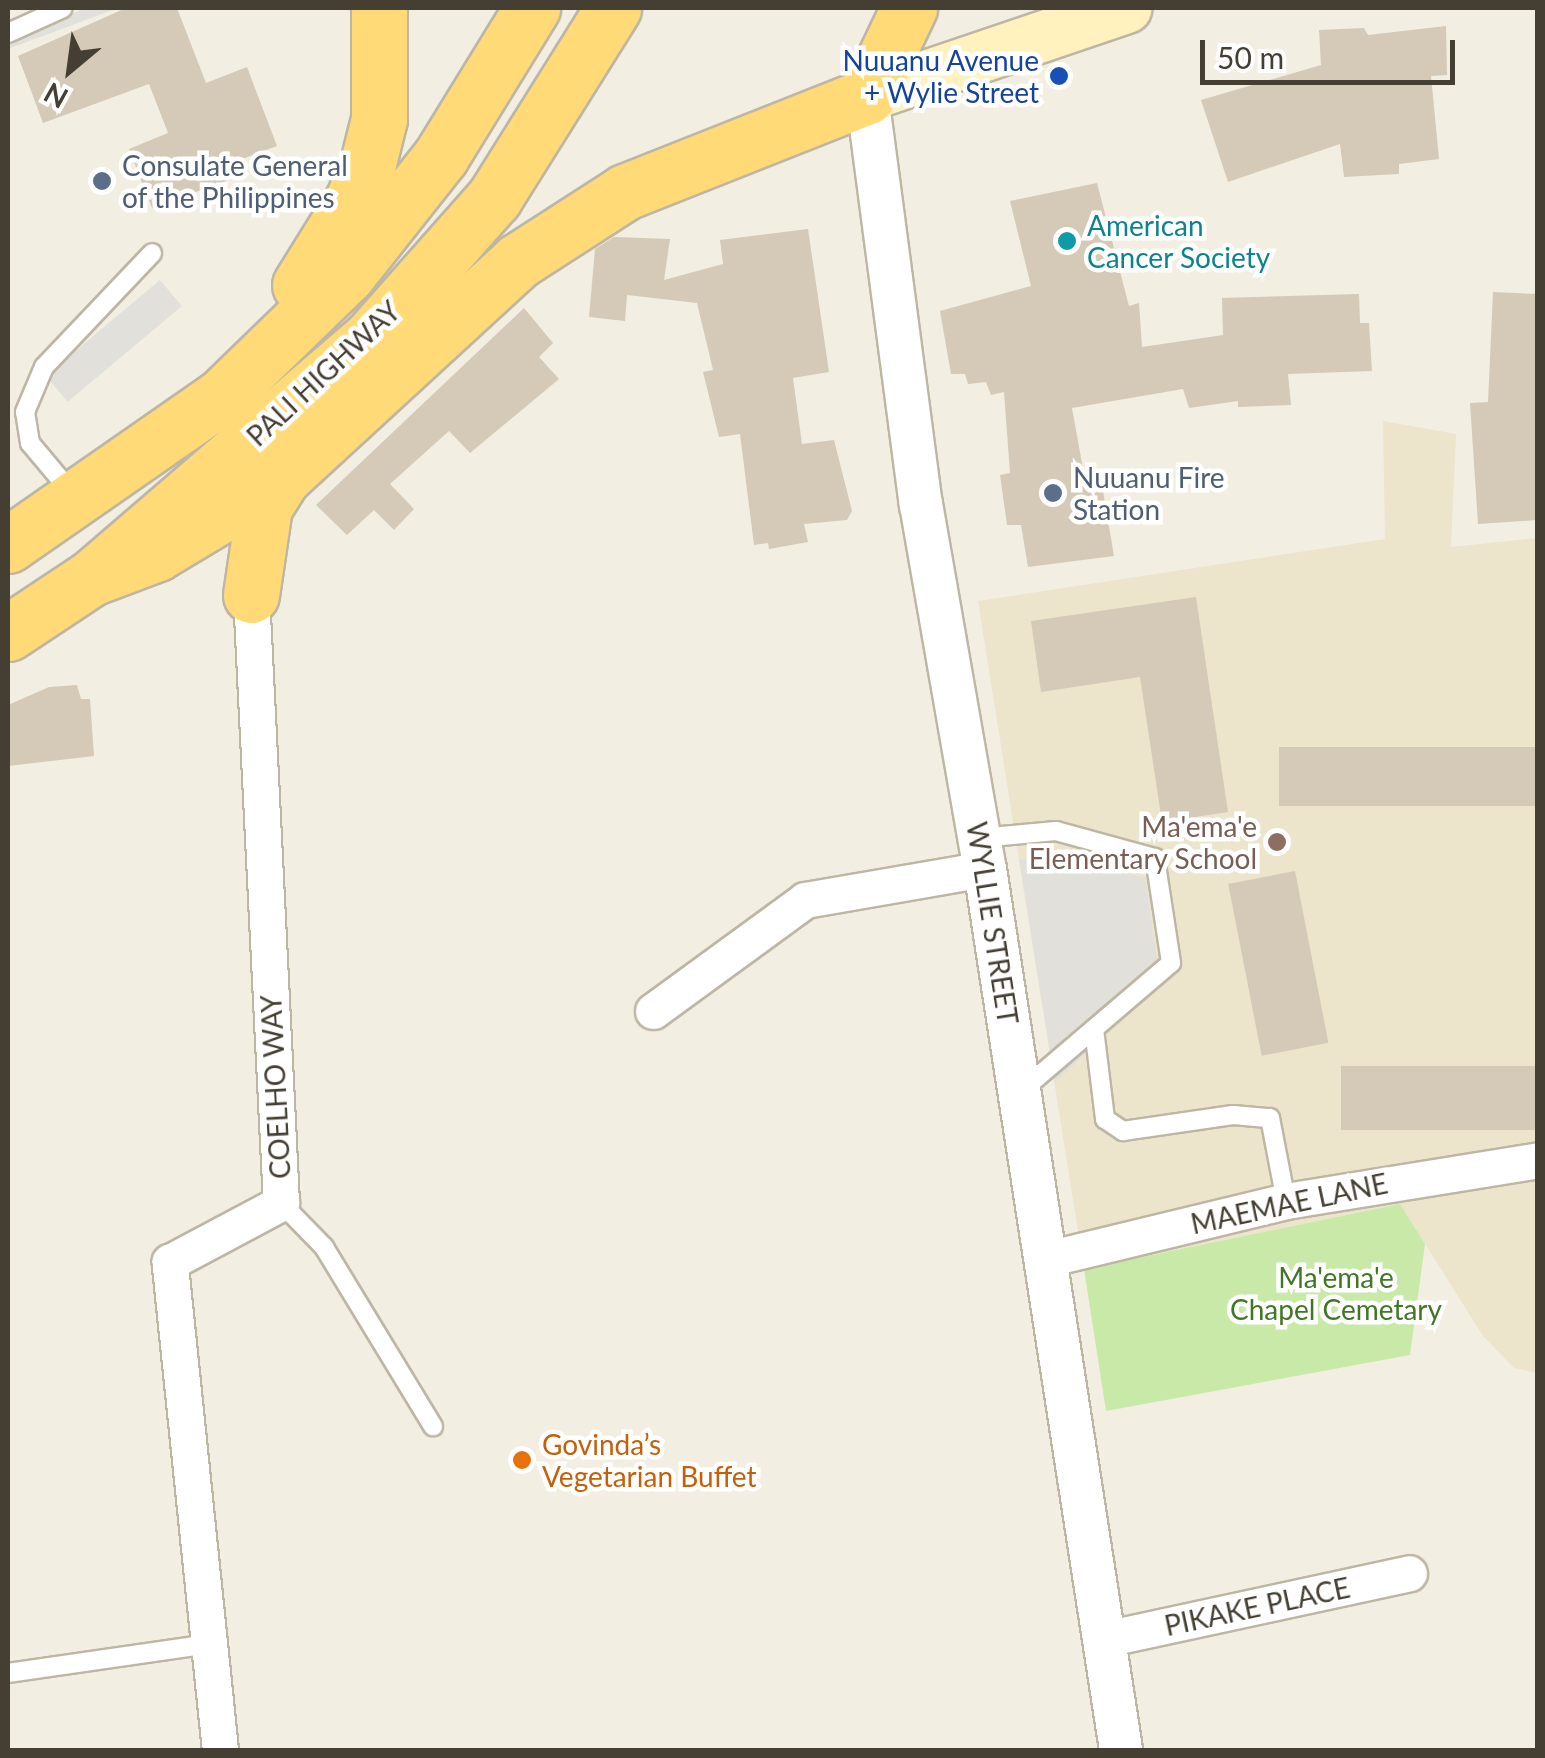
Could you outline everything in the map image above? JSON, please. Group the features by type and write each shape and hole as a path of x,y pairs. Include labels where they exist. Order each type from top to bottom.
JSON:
{"highway":[{"path":"221,396 353,200 379,119 379,8"},
{"name":"PALI HIGHWAY","path":"8,544 77,500 221,396 347,275 440,156 532,8"},
{"name":"PALI HIGHWAY","path":"8,633 91,578 372,336 494,198 613,8"},
{"path":"867,96 878,8"},
{"path":"91,578 157,553 282,478 518,260 626,192 867,96 910,8"},
{"path":"251,595 264,507 282,478"},
{"path":"157,553 212,555 251,595"}],"main road":[{"path":"867,96 1126,8"}],"street":[{"name":"WYLLIE STREET","path":"867,96 921,504 982,854 1120,1750"},
{"name":"COELHO WAY","path":"220,1750 170,1262 281,1203 251,595"},
{"path":"653,1011 804,900 982,854"},
{"name":"MAEMAE LANE","path":"1043,1260 1286,1201 1538,1160"},
{"name":"PIKAKE PLACE","path":"1104,1639 1409,1573"}],"lane":[{"path":"8,34 63,8"},
{"path":"77,500 30,442 25,412 44,367 152,253"},
{"path":"982,854 1056,831 1155,858 1171,963 1019,1093"},
{"path":"1094,1029 1105,1119 1123,1132 1234,1115 1270,1118 1286,1201"},
{"path":"281,1203 324,1247 433,1426"},
{"path":"8,1673 209,1644"}],"shaded area":[{"path":"86,8 118,8 8,49 8,40"},
{"path":"160,280 182,306 68,402 46,376"},
{"name":"Ma'ema'e Elementary School","path":"1383,421 1456,434 1451,547 1537,538 1537,1373 1514,1368 1483,1336 1400,1204 1084,1269 978,601 1385,539"},
{"path":"1019,859 1145,877 1160,981 1055,1083"}],"green space":[{"name":"Ma'ema'e Chapel Cemetary","path":"1400,1204 1425,1244 1410,1355 1106,1411 1084,1269"}],"building":[{"path":"126,8 177,8 206,83 247,67 277,146 242,159 248,173 152,208 129,149 168,133 149,84 43,123 18,56"},
{"path":"1446,26 1447,75 1431,76 1439,159 1399,164 1399,174 1344,177 1340,144 1228,182 1201,100 1321,65 1319,30 1364,28 1368,35"},
{"path":"1097,183 1129,306 1139,303 1142,347 1223,335 1222,298 1359,294 1360,323 1369,323 1372,371 1288,374 1291,405 1238,407 1238,401 1189,408 1183,389 1072,408 1085,480 1102,485 1114,556 1028,567 1021,525 1007,525 1000,475 1010,473 1004,392 991,395 986,382 968,384 965,374 951,374 940,311 1031,286 1010,201"},
{"path":"808,229 829,372 793,378 802,444 834,440 852,511 847,520 804,524 808,542 769,549 768,543 754,545 740,434 719,437 703,372 713,370 697,303 627,295 625,321 589,317 595,249 614,237 670,239 664,280 723,264 720,240"},
{"path":"1493,292 1538,294 1538,520 1478,524 1470,403 1488,402"},
{"path":"524,308 553,343 539,357 559,379 470,453 449,431 390,484 414,509 394,530 374,510 347,535 316,505"},
{"path":"1196,597 1228,812 1162,822 1140,677 1041,692 1031,621"},
{"path":"77,685 81,699 90,699 94,756 8,766 8,705 49,687"},
{"path":"1279,747 1538,747 1538,806 1279,806"},
{"path":"1295,871 1328,1043 1262,1056 1228,884"},
{"path":"1341,1066 1538,1066 1538,1130 1341,1130"}],"place":[{"name":"Nuuanu Avenue + Wylie Street","path":"1059,76"},
{"name":"Consulate General of the Philippines","path":"102,181"},
{"name":"American Cancer Society","path":"1067,241"},
{"name":"Nuuanu Fire Station","path":"1053,493"},
{"name":"Ma'ema'e Elementary School","path":"1277,842"},
{"name":"Govinda’s Vegetarian Buffet","path":"522,1460"}]}
